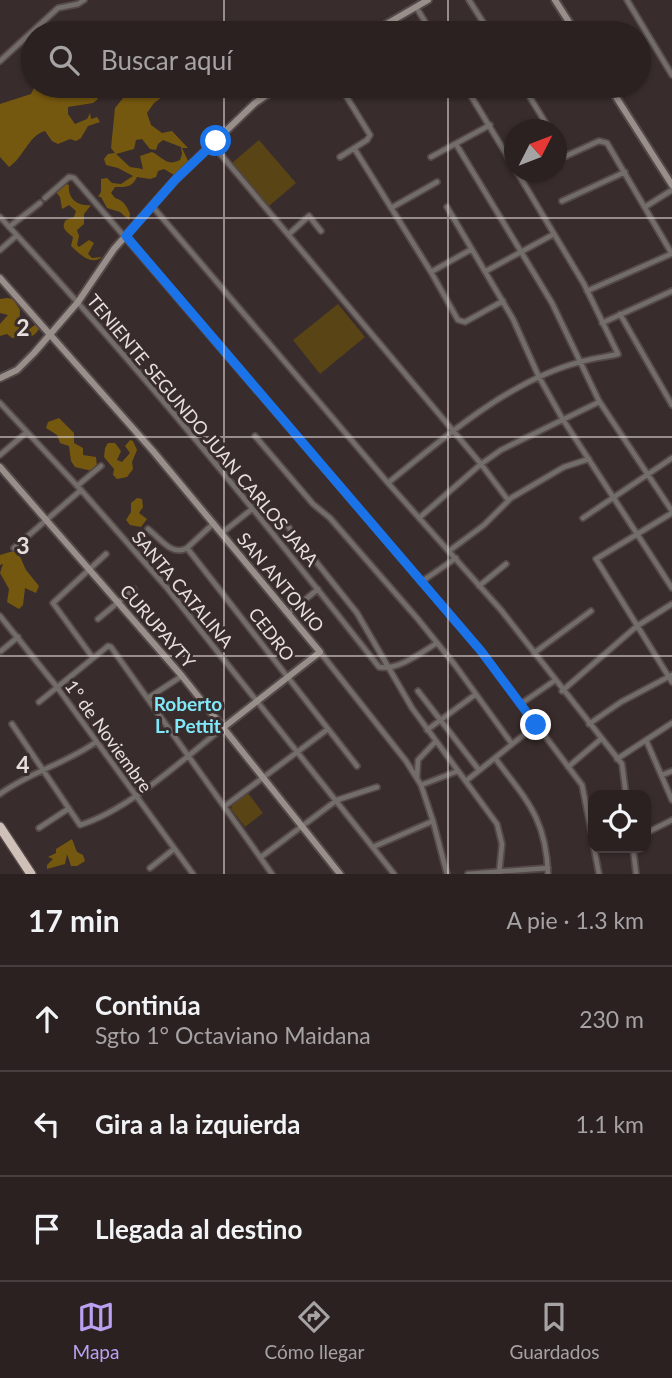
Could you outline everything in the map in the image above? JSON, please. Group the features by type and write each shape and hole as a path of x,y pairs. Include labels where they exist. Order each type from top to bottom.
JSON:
{"highway":[{"path":"0,827 27,873"},
{"path":"0,837 27,873"}],"street":[{"path":"44,21 58,8 84,0"},
{"path":"392,21 428,0"},
{"path":"469,0 483,21"},
{"path":"555,0 568,21"},
{"path":"627,0 639,21"},
{"path":"416,7 425,21"},
{"path":"0,61 21,41"},
{"path":"651,41 672,75"},
{"path":"0,49 6,55"},
{"path":"0,378 23,365 78,302 126,236 175,180 261,98"},
{"path":"340,156 367,140 370,135 347,98"},
{"path":"473,98 504,149"},
{"path":"530,98 543,119"},
{"path":"617,98 672,185"},
{"path":"432,157 490,125"},
{"path":"567,156 603,141 607,143 672,254 587,291"},
{"path":"212,144 481,464 508,500"},
{"path":"456,144 552,303 599,401 672,512 596,559 671,678 621,702 589,724"},
{"path":"354,148 432,272 456,317 461,322 503,301"},
{"path":"562,201 625,172"},
{"path":"46,198 69,177 74,178 126,236 481,651 582,785 588,814"},
{"path":"391,208 437,182"},
{"path":"388,483 474,414 539,377 579,362 618,354 587,291 524,182"},
{"path":"645,207 672,190"},
{"path":"9,227 40,203"},
{"path":"153,207 419,519 480,586 622,764 625,790"},
{"path":"447,207 503,301 562,418 672,589"},
{"path":"289,234 309,216 321,231"},
{"name":"TENIENTE SEGUNDO JUAN CARLOS JARA","path":"0,217 138,371 379,667 390,667"},
{"path":"486,271 554,234"},
{"path":"0,250 16,236"},
{"path":"432,272 472,249"},
{"name":"SAN ANTONIO","path":"0,278 289,612 406,761 421,785 447,874"},
{"path":"602,323 672,291"},
{"path":"621,314 672,405"},
{"path":"419,519 481,464 501,450 599,401"},
{"name":"SANTA CATALINA","path":"0,403 167,588 394,874"},
{"path":"0,455 27,432"},
{"path":"255,436 313,504 330,518 437,643 512,744"},
{"path":"583,518 672,458"},
{"path":"449,551 484,525 508,500 564,467 589,459"},
{"path":"14,548 100,466"},
{"name":"CURUPAYTY","path":"0,467 182,676 340,874"},
{"path":"222,533 252,509"},
{"path":"148,529 174,551 180,552 214,523"},
{"path":"286,524 357,613 428,730 497,824 501,835 499,872"},
{"name":"CEDRO","path":"187,548 357,766"},
{"path":"93,658 53,605 54,601 106,554"},
{"path":"421,582 456,558"},
{"path":"480,586 506,564"},
{"path":"98,619 134,589"},
{"path":"289,612 318,589"},
{"path":"562,691 637,626 672,604"},
{"path":"534,653 591,611"},
{"name":"1º de Noviembre","path":"0,616 57,687 193,874"},
{"path":"1,650 18,637"},
{"path":"390,667 437,643"},
{"path":"39,702 108,646 111,647 272,874"},
{"path":"12,724 80,825 103,817 134,796 320,652"},
{"path":"149,698 182,676"},
{"path":"522,703 554,681"},
{"path":"418,691 480,770"},
{"path":"428,730 476,694"},
{"path":"617,759 672,723"},
{"path":"466,781 536,725"},
{"path":"225,806 328,729"},
{"path":"568,767 601,739"},
{"path":"646,740 672,800"},
{"path":"417,778 418,760 436,741"},
{"path":"0,794 41,769 82,752 96,742"},
{"path":"468,874 548,871 541,825 495,758"},
{"path":"421,785 457,771"},
{"path":"662,775 672,771"},
{"path":"261,857 337,800 377,788"},
{"path":"39,828 68,809"},
{"path":"651,830 672,820"},
{"path":"373,847 433,821"},
{"path":"150,867 174,849"},
{"path":"595,853 598,874"},
{"path":"634,853 636,873"}],"shaded area":[{"path":"21,97 97,98 93,103 68,107 68,114 75,124 87,119 90,113 91,119 97,117 100,122 88,126 76,141 70,139 58,144 52,141 45,131 34,137 9,167 0,157 0,104"},
{"path":"123,98 161,98 147,113 151,125 162,133 172,131 188,148 182,148 190,165 174,175 164,169 158,171 156,177 137,177 130,185 115,187 111,193 126,206 130,214 129,220 120,212 107,208 101,197 98,197 101,192 101,179 107,178 112,183 121,184 133,176 106,165 104,159 108,154 115,153 111,148 115,108","holes":["142,139 150,149 156,150 163,140 181,147 182,154 180,160 175,162 165,160 152,152 140,156 143,169 130,167 116,154 134,149 136,140"]},
{"path":"259,140 296,183 269,206 232,163"},
{"path":"66,184 69,185 70,194 75,201 82,205 91,205 84,214 84,224 77,230 77,245 79,247 89,240 94,243 88,254 92,258 102,257 98,259 90,260 71,246 73,237 65,230 64,225 66,220 74,217 76,211 69,205 62,209 60,197 56,192"},
{"path":"0,299 13,299 20,310 19,329 25,332 35,325 39,328 37,332 24,338 12,338 7,334 0,336 0,324 8,315 0,313"},
{"path":"338,304 365,337 320,374 293,340"},
{"path":"59,418 74,433 74,443 83,448 83,455 96,457 97,467 92,471 75,467 71,461 69,446 60,443 57,435 46,428 48,422"},
{"path":"130,440 137,450 132,462 133,469 127,477 117,479 113,475 114,469 104,457 105,448 108,443 115,443 121,451 117,460 122,462 130,453 125,446"},
{"path":"137,498 142,499 143,507 139,513 147,519 141,527 130,525 126,520 131,512 131,503"},
{"path":"17,550 26,570 39,586 36,593 25,588 23,605 19,609 7,602 9,589 0,573 3,564 0,565 0,555"},
{"path":"248,793 263,813 245,827 231,809 233,803"},
{"path":"72,839 77,852 83,855 85,861 71,866 67,854 65,864 47,869 53,859 48,857"}],"district":[{"name":"Roberto L. Pettit","path":"188,714"}],"route":[{"path":"216,141 175,180 126,236 481,651 536,725"}]}
